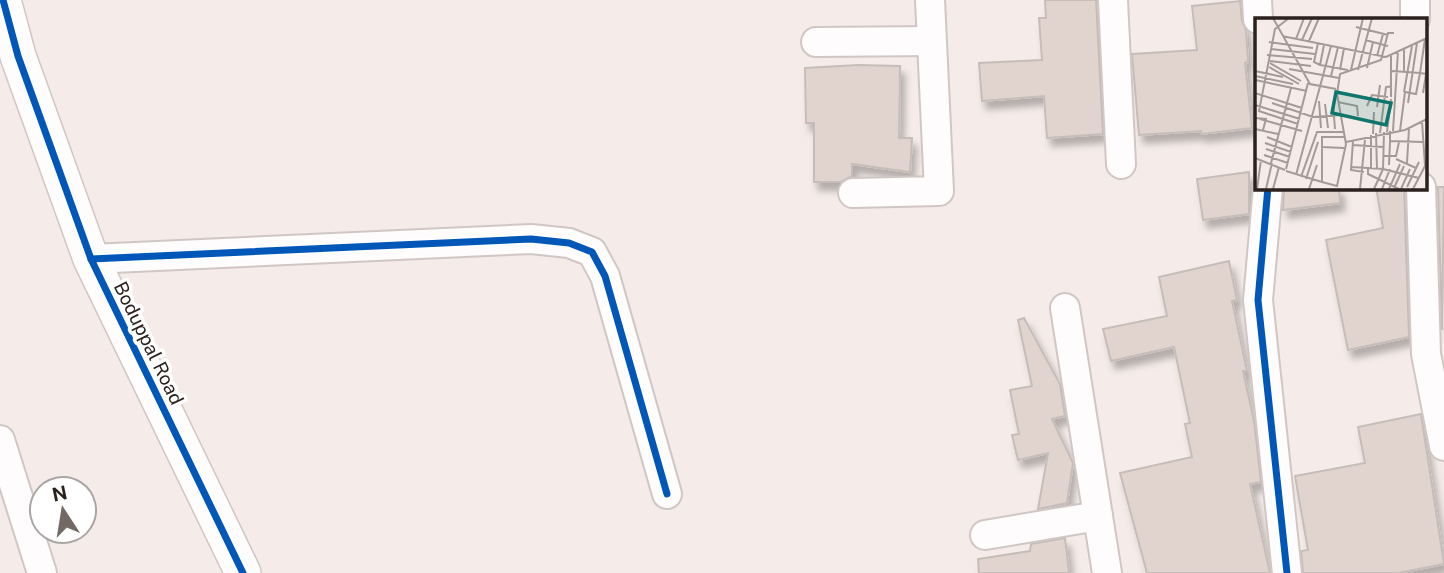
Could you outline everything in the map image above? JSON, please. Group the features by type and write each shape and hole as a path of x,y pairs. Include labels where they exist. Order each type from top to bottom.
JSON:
{"street":[{"name":"Boduppal Road","path":"3,0 18,56 90,259 243,573"},
{"path":"853,193 939,191 930,0"},
{"path":"1113,0 1121,164"},
{"path":"1257,0 1258,18"},
{"path":"1415,0 1415,18"},
{"path":"816,42 931,41"},
{"path":"1268,189 1258,300 1287,573"},
{"path":"1422,189 1433,233 1426,354 1444,446"},
{"path":"90,259 531,239 569,243 592,252 605,276 667,494"},
{"path":"1065,308 1107,573"},
{"path":"0,440 42,573"},
{"path":"985,535 1098,516"}],"building":[{"path":"1045,0 1096,0 1103,134 1047,138 1044,96 982,101 979,63 1042,60 1039,18 1046,18"},
{"path":"1240,1 1246,30 1248,62 1245,63 1252,128 1201,134 1201,131 1139,135 1132,54 1197,50 1192,6"},
{"path":"900,66 899,138 912,138 910,172 852,164 852,176 841,182 814,182 814,123 806,123 805,68"},
{"path":"1249,172 1249,214 1203,220 1197,179"},
{"path":"1438,187 1444,187 1442,330"},
{"path":"1284,189 1339,189 1340,203 1283,210"},
{"path":"1376,189 1404,189 1409,337 1348,350 1326,240 1383,228"},
{"path":"1229,261 1237,300 1232,301 1247,371 1243,371 1254,421 1261,482 1250,484 1270,573 1147,573 1120,473 1192,457 1185,424 1190,423 1174,347 1111,361 1103,329 1167,316 1159,277"},
{"path":"1024,318 1060,384 1065,416 1052,419 1073,463 1067,503 1038,509 1048,453 1018,460 1012,435 1019,434 1010,390 1032,386 1018,320"},
{"path":"1421,414 1444,564 1398,573 1303,573 1301,551 1308,550 1295,476 1365,463 1358,427"},
{"path":"1065,538 1069,573 979,573 978,559 1030,551 1031,544"}],"cycle path":[{"path":"3,0 18,56 91,259 243,573"},
{"path":"1268,189 1258,300 1287,573"},
{"path":"91,259 531,239 569,243 592,252 605,276 667,494"}]}
